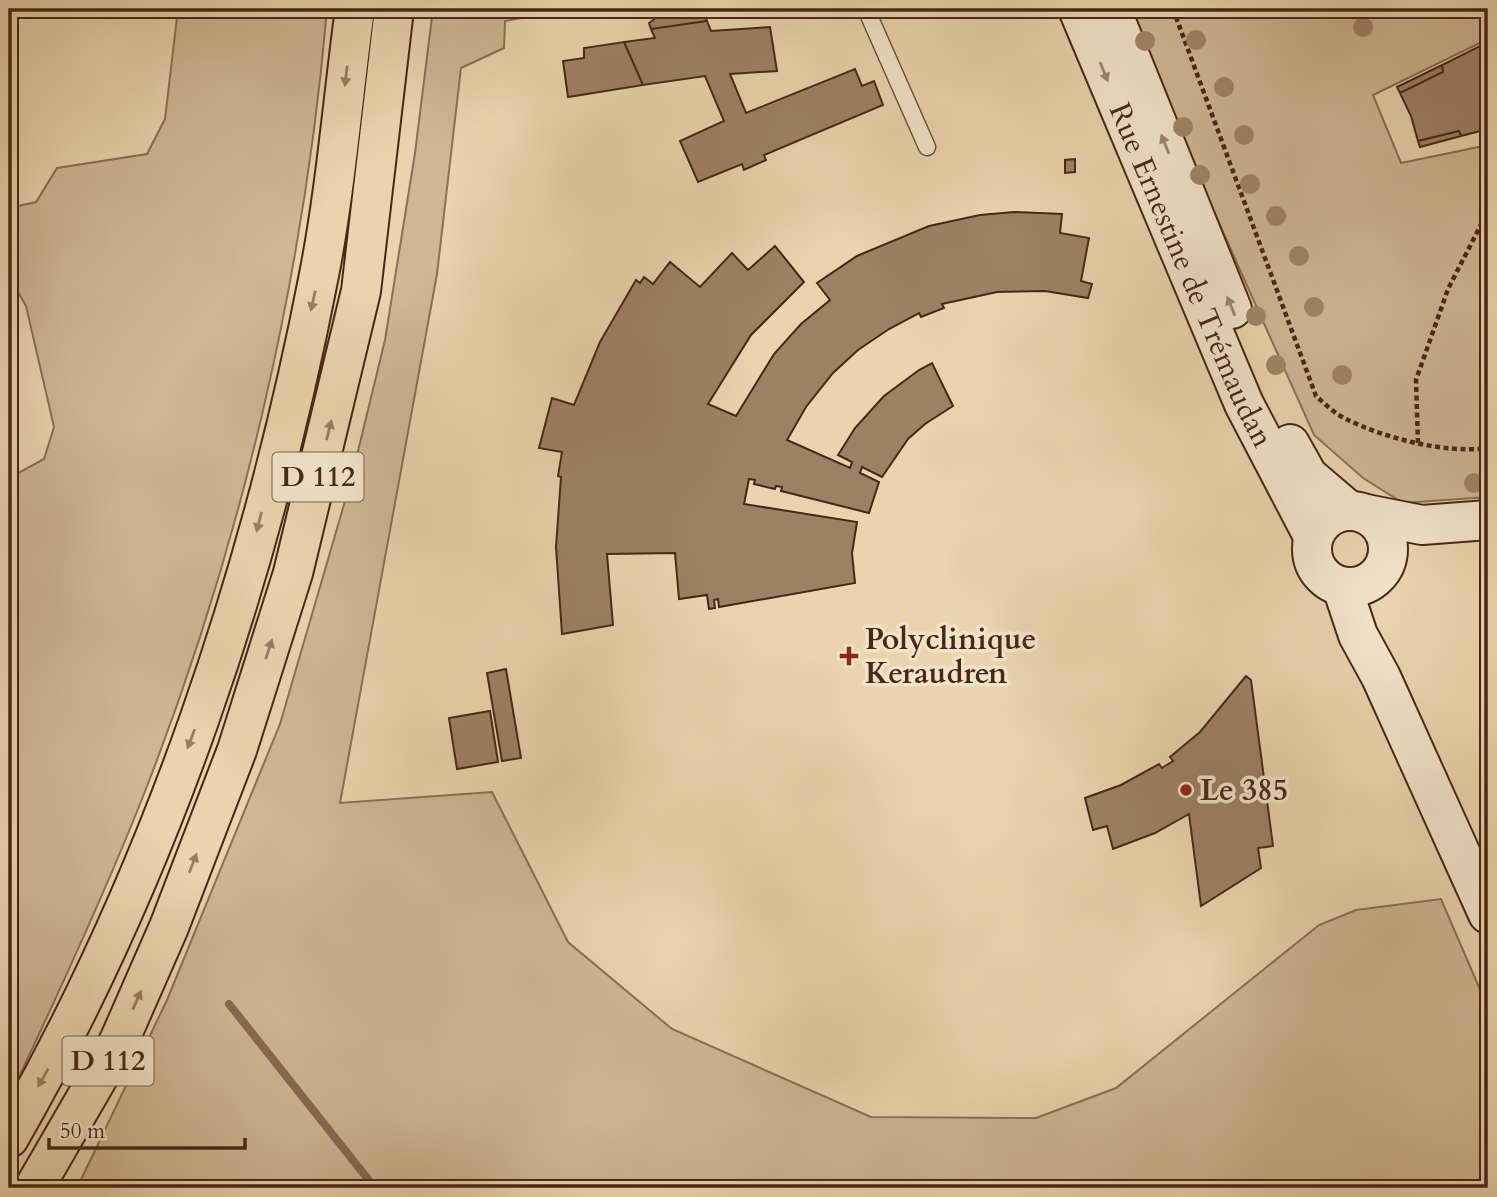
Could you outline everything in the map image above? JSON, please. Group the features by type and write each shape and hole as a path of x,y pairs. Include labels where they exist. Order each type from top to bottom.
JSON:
{"highway":[{"name":"D 112","path":"9,1138 51,1065 135,884 195,728 251,556 319,274 355,9"},
{"name":"D 112","path":"34,1188 119,1041 169,927 237,750 293,573 361,291 394,9"},
{"path":"361,291 416,9"}],"street":[{"name":"Rue Ernestine de Trémaudan","path":"1078,9 1244,404 1269,457 1303,512 1313,536"},
{"name":"Rue Ernestine de Trémaudan","path":"1111,9 1295,456 1308,475 1357,512"},
{"path":"1357,512 1380,524 1388,539 1368,574 1358,635 1381,677 1488,914"},
{"path":"1357,512 1422,525 1488,521 1368,574 1324,578 1317,569 1311,548 1313,536 1321,523 1333,514 1357,512"}],"lane":[{"path":"866,9 927,147"}],"path":[{"path":"1172,9 1316,396 1344,419 1418,443 1464,451 1488,448"},
{"path":"1418,443 1416,380 1448,289 1488,211"}],"shaded area":[{"path":"178,9 327,9 317,110 302,210 263,410 238,509 177,704 127,837 9,1098 9,727 17,725 9,659 9,478 44,459 54,427 26,306 9,276 9,208 36,202 57,168 147,154 165,119"},
{"path":"433,9 539,9 539,15 505,21 504,48 461,68 437,274 340,803 492,792 568,942 672,1029 871,1117 1036,1118 1116,1088 1319,925 1356,910 1441,899 1488,1008 1488,1188 77,1188 167,1000 280,724 350,484 385,340 415,153"},
{"path":"1128,9 1488,9 1488,39 1373,95 1401,163 1488,145 1488,497 1403,503 1363,478 1314,435 1167,107"}],"building":[{"path":"9,9 15,9 9,48"},
{"path":"668,9 701,9 707,21 651,29 649,23"},
{"path":"707,21 711,31 770,27 777,71 730,74 746,113 855,69 862,86 874,81 883,105 764,155 766,160 744,170 742,164 698,182 680,141 724,121 705,76 643,85 624,42 655,38 651,29"},
{"path":"624,42 643,85 568,97 563,61 584,58 584,48"},
{"path":"1488,42 1488,78 1484,80 1488,96 1488,129 1461,136 1459,131 1418,141 1411,116 1400,93 1443,72 1442,65"},
{"path":"1442,65 1443,72 1400,93 1397,87"},
{"path":"1459,131 1461,136 1420,147 1418,141"},
{"path":"1075,159 1075,172 1065,173 1065,160"},
{"path":"1014,212 1062,214 1060,233 1089,238 1081,281 1092,284 1088,298 1045,291 997,292 942,304 944,308 921,317 919,313 889,329 858,350 833,373 806,407 787,440 850,468 852,462 838,455 855,428 884,396 919,370 932,363 953,406 908,439 882,477 862,467 860,473 879,482 869,513 781,491 782,487 776,486 775,489 754,484 755,480 749,479 744,504 857,522 852,553 855,583 719,607 718,599 714,600 715,608 709,609 707,595 679,599 675,553 607,554 613,625 562,634 556,547 561,477 558,476 562,452 539,448 552,398 574,405 600,342 636,280 640,283 644,277 653,284 670,262 700,287 732,253 748,270 775,246 804,282 751,335 708,404 736,416 774,354 801,324 830,300 817,283 857,256 929,226 980,215"},
{"path":"506,669 521,758 502,761 487,673"},
{"name":"Le 385","path":"1246,676 1251,680 1273,846 1258,848 1261,868 1201,906 1189,814 1155,833 1113,849 1107,826 1093,830 1085,798 1121,785 1159,764 1162,768 1173,761 1170,757 1200,732"},
{"path":"490,711 498,762 457,769 449,718"}],"waterway":[{"path":"229,1004 375,1188"}],"place":[{"name":"Polyclinique Keraudren","path":"849,656"},
{"name":"Le 385","path":"1186,790"}]}
